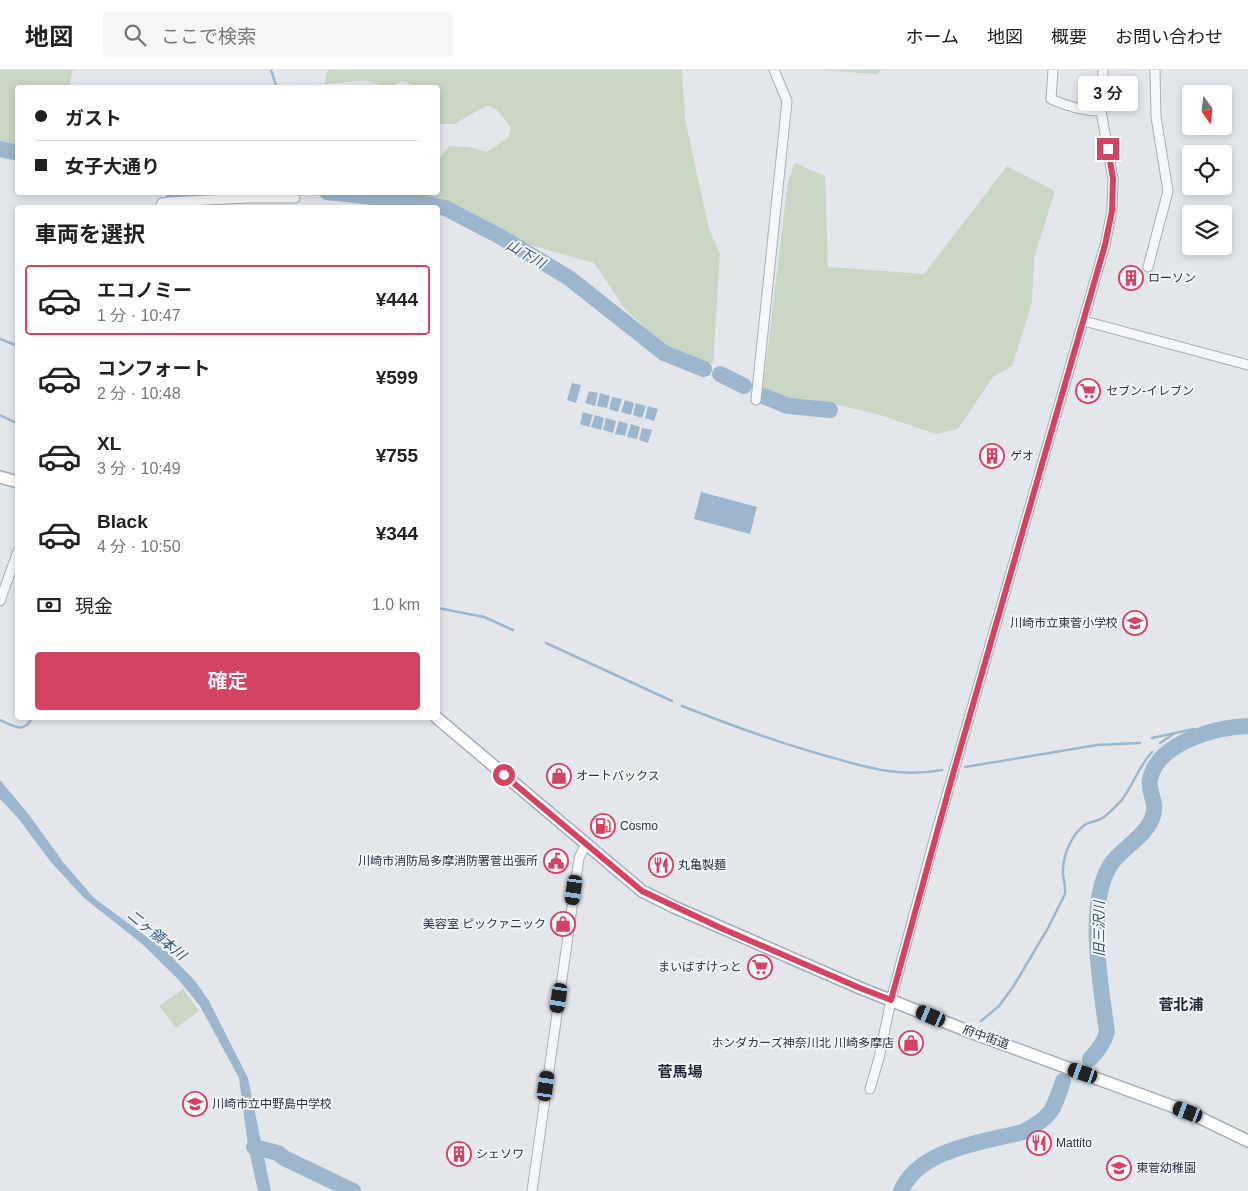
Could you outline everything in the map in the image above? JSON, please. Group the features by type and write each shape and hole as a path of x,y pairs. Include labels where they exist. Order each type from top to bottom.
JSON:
{"main road":[{"path":"0,477 15,481"},
{"name":"府中街道","path":"440,720 642,891 674,907 860,988 970,1032 1188,1112 1248,1141"}],"street":[{"path":"756,400 787,101 774,70"},
{"path":"1053,70 1051,99 1073,108 1101,111"},
{"path":"870,1089 879,1058 891,1000 1015,554 1105,245 1112,211 1113,179 1101,111 1103,70"},
{"path":"1148,267 1168,191 1156,117 1155,70"},
{"path":"161,205 169,202 247,198 295,198"},
{"path":"1084,321 1248,365"},
{"path":"0,601 15,559"},
{"path":"532,1191 579,858 586,844"}],"green space":[{"path":"0,70 73,70 69,85 15,85 15,149 0,146"},
{"path":"328,70 682,70 685,119 709,229 720,254 713,363 702,364 665,346 625,309 594,263 526,244 484,221 445,205 412,197 385,195 440,195 440,157 449,146 469,147 487,152 508,138 511,127 497,110 488,105 454,124 440,124 440,85 414,85 402,81 395,85 380,85 365,80 324,84"},
{"path":"820,70 882,70 876,74"},
{"path":"795,163 825,176 828,267 924,274 1007,166 1055,191 1034,258 1032,303 1012,366 993,377 958,429 936,434 880,415 834,404 792,401 763,388 788,181"},
{"path":"183,989 199,1011 176,1028 159,1006"}],"water":[{"path":"572,383 581,385 576,403 567,400"},
{"path":"589,391 598,393 595,406 585,403"},
{"path":"600,393 610,396 607,408 597,406"},
{"path":"612,397 622,399 618,412 609,409"},
{"path":"625,400 634,403 631,415 621,412"},
{"path":"636,403 646,406 642,418 633,415"},
{"path":"648,406 658,409 654,421 645,418"},
{"path":"583,412 593,415 589,427 580,424"},
{"path":"595,415 604,418 601,430 591,427"},
{"path":"606,418 616,421 613,433 603,430"},
{"path":"619,421 628,424 625,436 615,434"},
{"path":"631,424 640,427 637,439 627,437"},
{"path":"642,428 652,430 648,443 639,440"},
{"path":"701,492 757,507 750,534 694,519"},
{"path":"0,780 30,816 63,862 94,898 167,952 195,981 209,1001 248,1078 271,1191 258,1191 248,1146 239,1078 200,1006 178,979 141,943 84,898 50,861 18,818 0,799"}],"waterway":[{"path":"271,70 276,85"},
{"name":"山下川","path":"0,149 15,152"},
{"name":"山下川","path":"354,195 432,205"},
{"name":"山下川","path":"440,207 501,237 569,278 664,353 704,369"},
{"path":"0,339 15,345"},
{"name":"山下川","path":"720,374 744,386"},
{"name":"山下川","path":"763,396 788,406 830,410"},
{"path":"0,415 15,422"},
{"path":"440,608 484,617 513,630"},
{"path":"546,643 672,701"},
{"path":"682,706 773,740 858,765 885,771 912,773 942,770"},
{"path":"0,720 18,727 25,726 31,720"},
{"name":"旧三沢川","path":"1090,1059 1104,1040 1107,1032 1097,946 1099,901 1103,881 1111,864 1142,834 1150,823 1154,810 1150,779 1155,766 1164,755 1190,739 1205,733 1248,726"},
{"path":"1152,738 1194,729"},
{"path":"1160,743 1175,733"},
{"path":"965,767 1097,745 1140,743"},
{"path":"981,1021 999,1006 1013,987 1048,928 1065,894 1063,868 1068,846 1081,828 1104,817 1121,801 1152,752"},
{"name":"旧三沢川","path":"901,1191 910,1177 922,1165 937,1157 972,1144 1023,1132 1040,1122 1054,1106 1063,1081"},
{"name":"旧三沢川","path":"254,1147 278,1153 284,1158 353,1191"}],"place":[{"name":"ローソン","path":"1131,278"},
{"name":"セブン-イレブン","path":"1088,391"},
{"name":"ゲオ","path":"992,456"},
{"name":"川崎市立東菅小学校","path":"1135,623"},
{"name":"オートバックス","path":"559,776"},
{"name":"Cosmo","path":"603,826"},
{"name":"川崎市消防局多摩消防署菅出張所","path":"556,861"},
{"name":"丸亀製麺","path":"661,865"},
{"name":"美容室 ピックァニック","path":"563,924"},
{"name":"まいばすけっと","path":"760,967"},
{"name":"ホンダカーズ神奈川北 川崎多摩店","path":"911,1043"},
{"name":"川崎市立中野島中学校","path":"195,1104"},
{"name":"Mattito","path":"1039,1143"},
{"name":"シェソワ","path":"459,1154"},
{"name":"東菅幼稚園","path":"1119,1168"}],"district":[{"name":"菅北浦","path":"1181,1004"},
{"name":"菅馬場","path":"680,1071"}],"route":[{"path":"504,775 642,891 723,929 891,1000 1015,554 1105,245 1112,211 1113,179 1108,149"}],"water label":[{"name":"二ヶ領本川","path":"157,935"}]}
